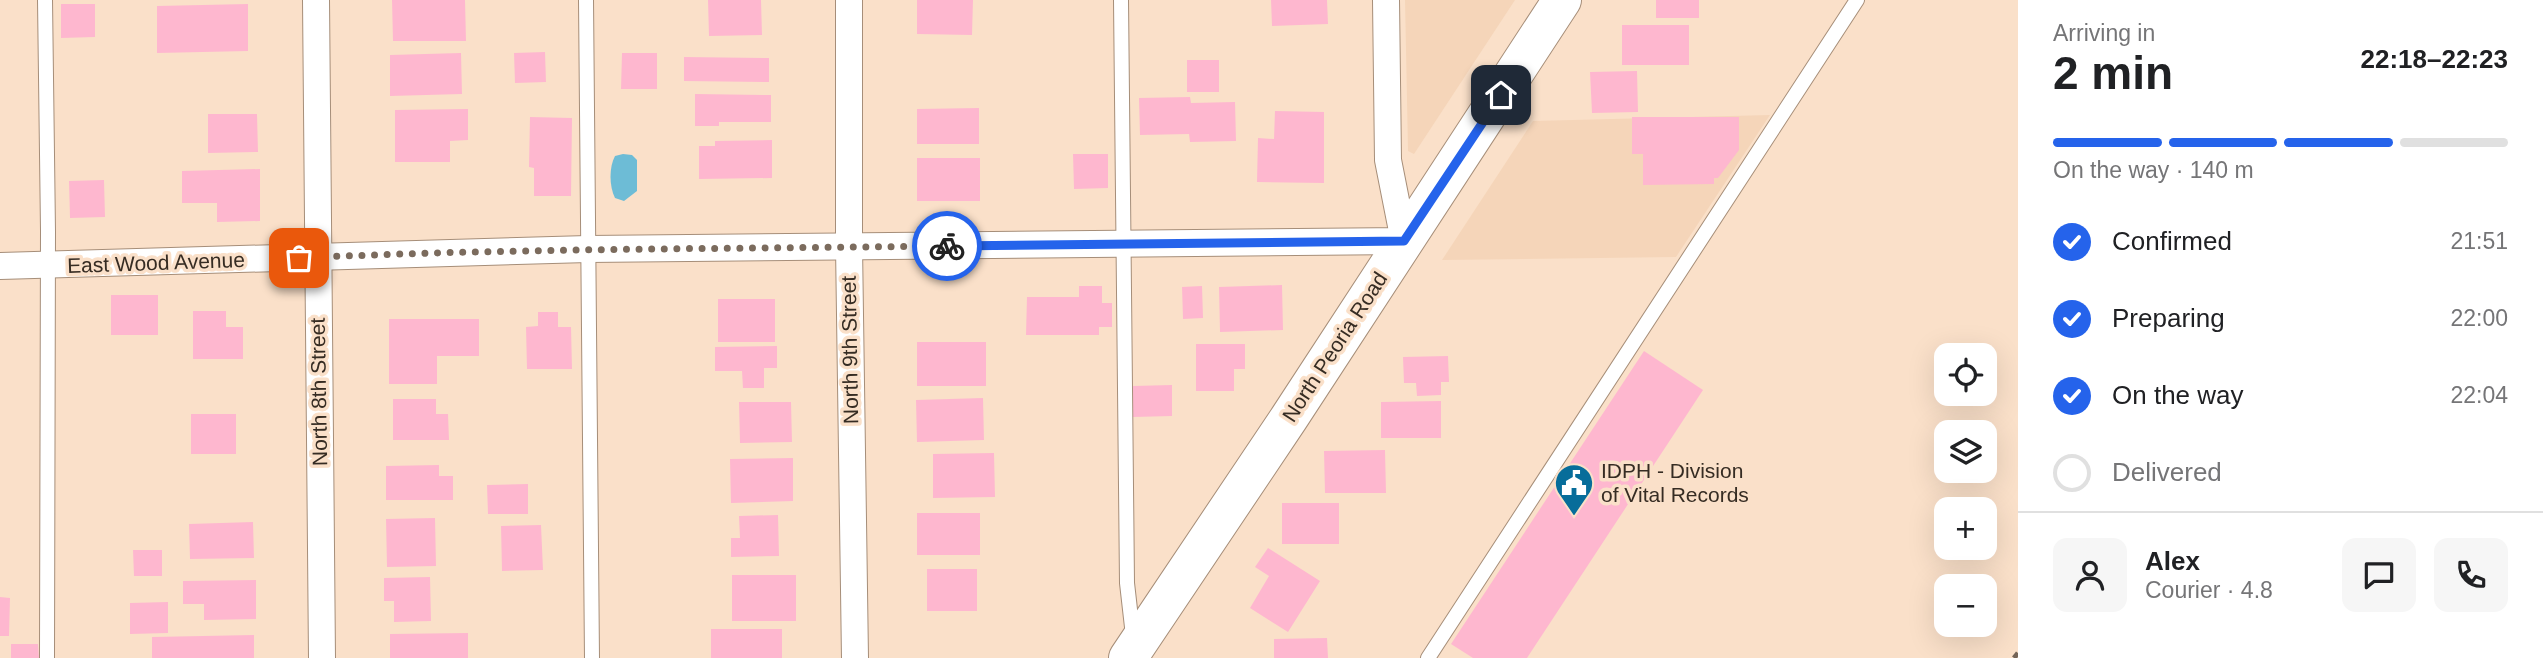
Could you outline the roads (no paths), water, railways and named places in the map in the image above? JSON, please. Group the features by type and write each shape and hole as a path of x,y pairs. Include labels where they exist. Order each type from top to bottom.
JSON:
{"main road":[{"name":"North Peoria Road","path":"1131,653 1562,0"}],"street":[{"name":"North 8th Street","path":"316,0 322,658"},
{"name":"North 9th Street","path":"849,0 849,246 855,658"},
{"path":"1386,0 1388,160 1404,241"},
{"name":"East Wood Avenue","path":"0,266 588,249 1404,241"}],"lane":[{"path":"45,0 48,266 47,658"},
{"path":"586,0 592,658"},
{"path":"1121,0 1127,583 1131,653"},
{"path":"1428,658 1857,0"}],"water":[{"path":"632,155 637,160 637,191 624,201 615,198 610,177 615,156"}],"railway":[{"path":"2014,658 2018,653"}],"place":[{"name":"IDPH - Division of Vital Records","path":"1574,517"}]}
